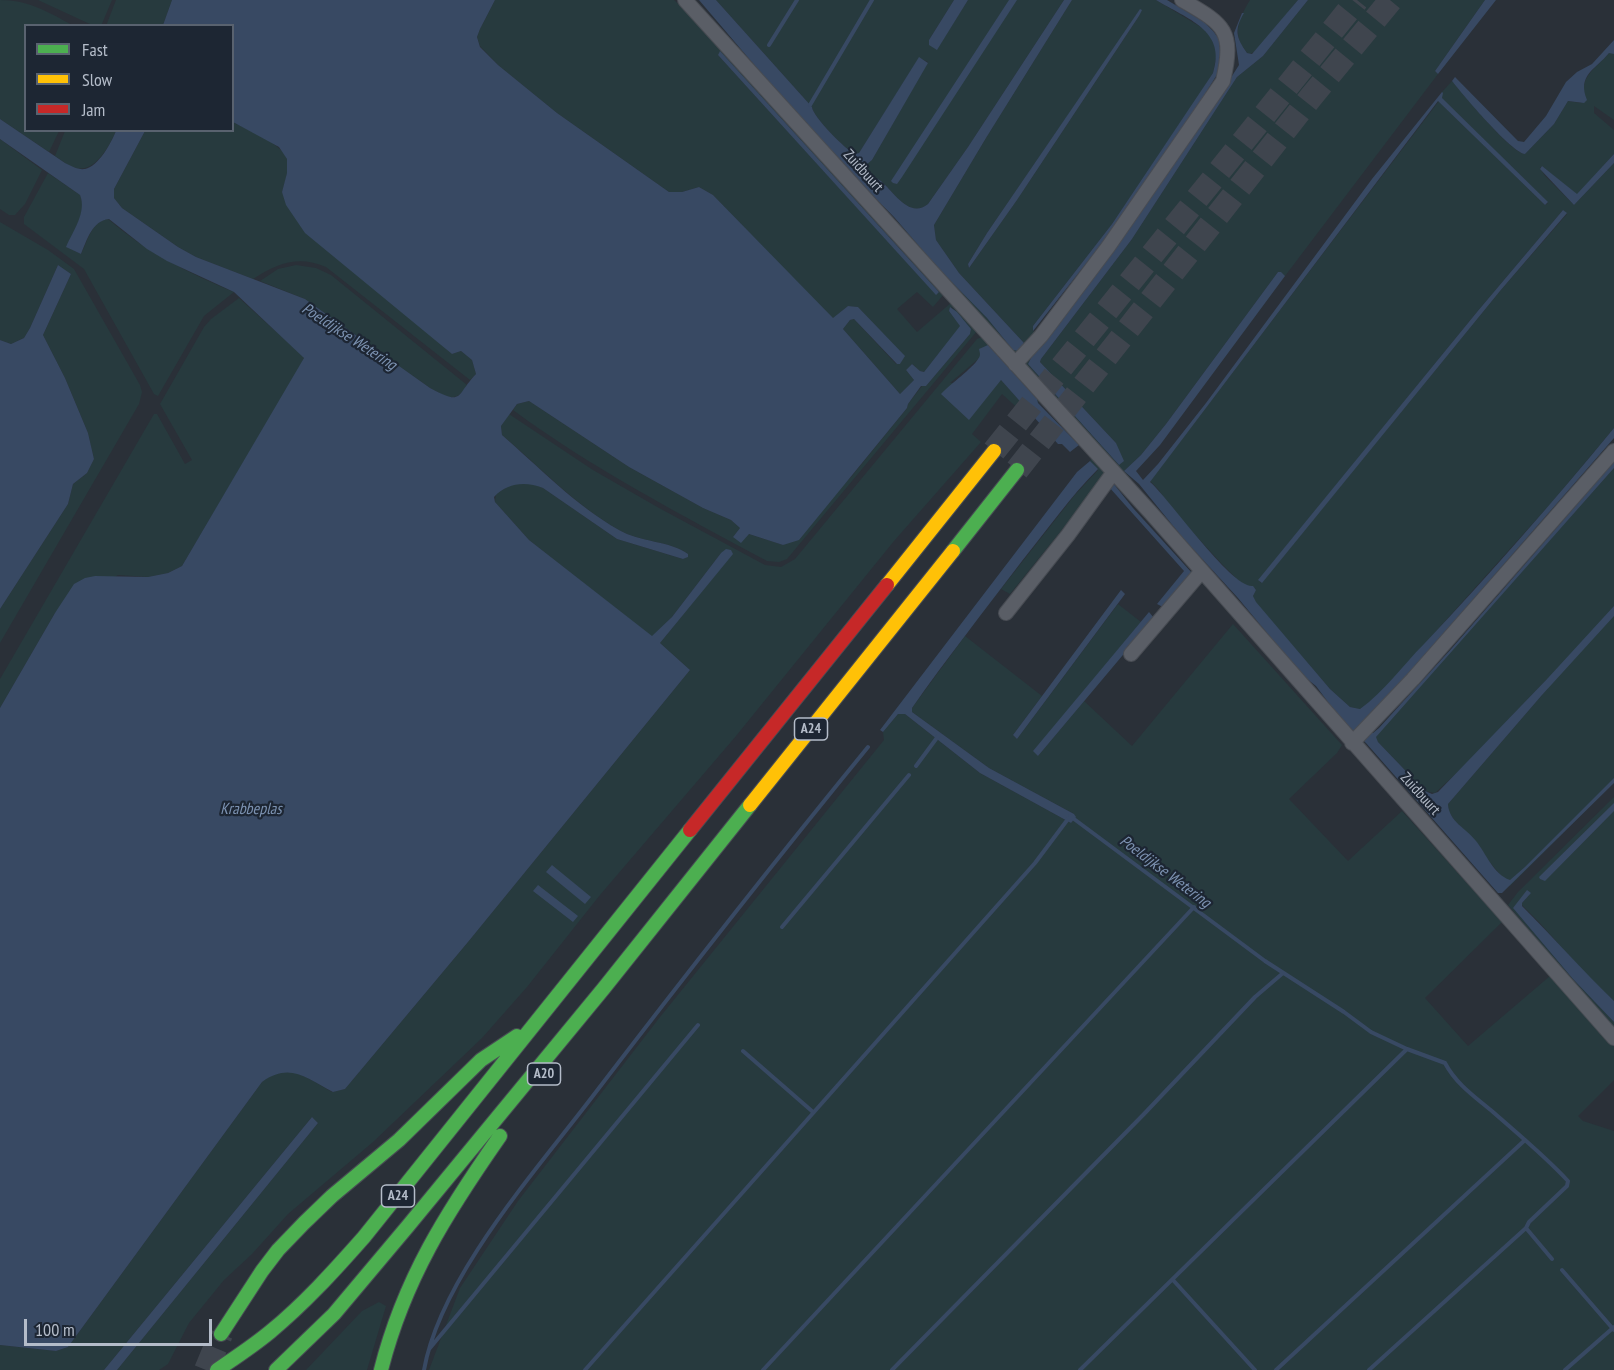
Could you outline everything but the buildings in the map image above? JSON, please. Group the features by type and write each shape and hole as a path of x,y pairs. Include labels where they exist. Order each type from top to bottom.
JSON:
{"highway":[{"name":"A24","path":"217,1370 270,1332 333,1272 421,1168 994,451"},
{"name":"A24","path":"276,1370 334,1314 364,1280 604,988 1017,470"},
{"name":"A20","path":"381,1370 397,1313 412,1275 428,1244 456,1198 604,988"},
{"name":"A24","path":"221,1334 262,1271 304,1223 332,1196 399,1140 481,1060 534,1025"}],"street":[{"name":"Zuidbuurt","path":"685,0 1315,698 1352,743 1614,1038"},
{"path":"1015,364 1041,336 1108,247 1223,81 1227,52 1224,30 1214,18 1182,0"},
{"path":"1352,743 1413,679 1614,451"},
{"path":"1006,613 1068,535 1113,473"},
{"path":"1131,654 1201,572"}],"green space":[{"path":"0,0 29,4 70,24 24,24 24,132 59,132 49,152 0,119"},
{"path":"38,0 112,0 102,24 90,24"},
{"path":"116,0 172,0 163,24 107,24"},
{"path":"495,0 674,0 710,33 944,294 933,307 917,292 897,309 917,332 952,302 977,331 787,559 779,562 767,561 702,526 574,452 513,410 517,404 529,401 629,467 703,508 731,520 740,528 733,537 749,534 783,545 851,477 922,386 926,386 970,334 971,329 952,307 949,311 961,326 924,372 912,364 906,370 914,380 900,394 843,329 850,320 854,319 896,364 900,364 904,356 858,307 848,306 833,319 713,195 699,187 682,192 669,192 557,113 498,65 480,46 477,37","holes":["720,52 939,292 936,294 718,55"]},
{"path":"716,0 954,0 929,40 937,49 968,0 1064,0 928,204 921,208 914,208 902,202 879,179 860,171 872,160 928,62 919,58 859,153 855,154 830,133 812,107"},
{"path":"1072,0 1156,0 1204,29 1211,37 1217,53 1213,73 1112,224 1033,326 1033,331 1038,333 1014,355 869,192 987,318 1013,350 1024,343 959,273 936,240 934,225","holes":["1141,9 1139,16 1017,200 969,268 968,264 987,233"]},
{"path":"1250,0 1298,0 1261,45 1250,54 1241,44 1238,31 1241,18"},
{"path":"1308,0 1485,0 1435,71 1438,74 1285,276 1278,272 1166,424 1141,455 1124,471 1132,480 1129,483 1025,368 1024,363 1043,337 1028,364 1119,465 1116,443 1040,362 1041,359 1132,239 1237,77 1263,56"},
{"path":"1609,53 1614,54 1614,120 1594,106 1594,113 1614,130 1614,154 1577,195 1542,166 1540,168 1574,205 1614,163 1614,428 1552,502 1377,697 1360,709 1350,707 1330,689 1255,602 1253,596 1256,589 1243,585 1221,563 1175,513 1150,481 1439,101 1545,205 1548,203 1441,98 1442,92 1452,81 1509,144 1525,154 1554,124 1568,101 1581,103 1586,100 1584,85 1586,79","holes":["1563,210 1567,214 1500,291 1261,583 1259,580 1477,312"]},
{"path":"234,123 263,138 284,153 288,167 282,192 452,354 461,351 472,360 476,374 470,380 326,267 316,263 288,262 253,279 196,257 178,247 122,208 114,198 114,189 144,132 234,132"},
{"path":"65,132 116,132 101,157 89,166 76,168 55,156"},
{"path":"0,139 42,170 25,204 15,215 9,215 0,209"},
{"path":"48,173 80,195 82,201 81,215 67,247 81,254 94,227 108,219 137,242 168,261 234,292 204,316 158,396 154,394 84,269 24,224 24,217"},
{"path":"0,222 48,250 74,269 142,392 139,404 0,643 0,609 68,504 73,484 87,473 94,459 88,433 65,378 43,335 71,274 58,265 24,338 11,344 0,340"},
{"path":"296,265 316,268 331,275 467,385 463,391 459,395 450,397 435,391 305,299 260,281 278,269"},
{"path":"239,298 303,356 300,367 182,566 168,573 148,577 118,575 55,613 0,708 0,679 154,414 157,414 185,464 192,460 160,404 204,327"},
{"path":"982,337 1040,399 1038,403 1037,399 989,345 977,360 950,383 1001,380 1030,412 1022,412 1002,394 972,434 981,442 894,541 736,736 482,1038 373,1142 288,1214 252,1254 224,1280 189,1323 168,1364 159,1370 117,1370 318,1123 312,1117 104,1370 0,1370 0,1345 56,1351 68,1347 265,1079 285,1071 306,1078 332,1092 345,1089 690,670 660,643 732,554 721,553 672,617 652,637 529,540 495,502 496,494 512,484 533,484 543,488 617,539 683,559 688,554 673,546 627,534 588,509 502,435 501,426 509,414 593,470 659,508 765,565 781,567 795,559 977,339"},
{"path":"1092,457 1108,473 1010,594 1001,589 1074,496 1098,470 1090,461"},
{"path":"1614,468 1614,782 1510,886 1487,859 1478,844 1455,821 1449,812 1448,804 1548,688 1547,679 1435,793 1425,791 1378,742 1375,736"},
{"path":"1118,604 1141,622 1034,751 1038,756 1084,701 1132,746 1233,624 1342,745 1337,753 1289,799 1348,861 1402,811 1502,922 1425,998 1468,1046 1550,976 1614,1046 1614,1080 1578,1116 1583,1121 1614,1131 1614,1370 429,1370 460,1288 518,1201 660,1017 884,740 883,732 898,714 905,714 980,773 1071,823 1075,817 1074,814 989,768 912,712 912,708 965,636 1042,696 1013,735 1017,739"},
{"path":"1614,797 1614,1001 1590,979 1522,905 1531,893 1513,908 1573,979 1614,1022 1614,1030 1508,905 1518,892"},
{"path":"379,1302 386,1306 367,1370 306,1370 362,1311"}],"water":[{"name":"Krabbeplas","path":"172,0 495,0 477,37 480,47 498,65 557,113 669,192 682,192 699,187 713,195 833,318 848,306 858,307 905,356 900,364 897,364 854,319 850,320 843,329 900,394 914,380 906,370 912,364 924,372 960,326 949,311 950,307 971,329 970,334 926,386 921,386 907,408 799,540 783,545 749,534 741,543 733,537 740,528 731,520 703,508 629,467 529,401 517,404 501,426 502,435 558,486 619,530 636,537 673,546 688,554 688,557 683,559 617,539 543,488 523,484 510,486 494,497 495,502 529,540 652,636 672,617 721,553 726,549 731,550 733,554 660,643 690,670 345,1089 333,1092 306,1077 290,1073 281,1073 262,1082 68,1347 56,1351 0,1345 0,708 74,584 95,576 148,577 168,573 182,566 304,358 234,292 167,261 147,249 109,219 94,227 81,254 66,247 82,208 80,195 0,139 0,119 65,163 82,169 90,167 100,159 116,132 144,132 114,189 114,198 122,208 196,257 305,299 430,388 449,396 458,396 476,374 472,360 461,351 452,354 305,233 286,205 282,192 287,173 287,159 279,147 234,123 234,24 163,24"},
{"path":"699,0 716,0 812,107 831,133 855,154 859,153 919,57 928,63 872,160 860,170 881,181 908,206 921,208 928,204 968,147 1064,0 1072,0 934,225 936,240 959,273 1024,343 1019,351 1013,350 987,318 938,268 894,217 820,142"},
{"path":"954,0 968,0 937,50 929,45 929,40"},
{"path":"1009,0 1017,0 902,177 897,184 893,183 891,181"},
{"path":"1156,0 1167,0 1204,22 1213,31 1219,39 1221,60 1218,73 1190,118 1106,238 1033,331 1033,326 1112,224 1213,73 1216,58 1209,36 1191,20"},
{"path":"1298,0 1308,0 1263,56 1237,77 1132,239 1041,359 1040,362 1116,443 1124,461 1119,465 1028,364 1206,117 1239,65 1234,33 1242,13 1244,13 1238,29 1239,38 1247,53 1252,54"},
{"path":"1485,0 1496,0 1438,74 1435,71"},
{"path":"1140,9 1142,10 1139,16 969,268 968,264 987,233"},
{"path":"1614,40 1614,54 1609,53 1586,79 1584,92 1587,100 1584,103 1568,101 1554,124 1525,154 1499,134 1452,81 1455,77 1518,141 1524,142 1546,116 1566,82 1577,72 1592,64"},
{"path":"720,51 939,292 936,295 718,55"},
{"path":"1442,92 1442,98 1548,202 1545,205 1438,101 1150,482 1216,558 1243,583 1253,586 1256,590 1253,596 1256,602 1330,689 1350,707 1360,709 1385,686 1473,591 1614,428 1614,438 1407,675 1362,722 1369,733 1379,728 1614,462 1614,468 1376,737 1378,742 1425,791 1432,794 1438,792 1614,606 1614,616 1448,804 1451,816 1472,836 1494,868 1510,880 1614,778 1614,783 1502,893 1498,893 1366,743 1340,718 1316,686 1302,675 1139,484 1124,471 1141,455 1166,424 1278,272 1281,272 1285,276 1160,445 1136,471 1143,480 1158,464 1372,179"},
{"path":"1614,154 1614,163 1574,205 1540,169 1542,166 1577,194"},
{"path":"1563,210 1567,213 1500,291 1262,583 1258,580 1477,312"},
{"path":"58,265 71,274 43,335 65,378 88,433 94,459 87,473 73,484 68,504 0,609 0,340 11,344 24,338"},
{"path":"988,345 1037,399 1038,403 1079,445 1070,452 1062,444 1058,444 1001,380 969,420 941,394 975,363 980,355 979,349"},
{"path":"1090,461 1098,469 1068,502 1022,561 912,708 912,712 989,768 1074,814 1076,817 1071,823 980,773 905,714 898,714 883,732 880,730 1077,472"},
{"path":"1113,483 1192,573 1163,607 1157,604 1184,571 1109,487"},
{"path":"1121,590 1125,594 1017,739 1013,735"},
{"path":"1149,612 1154,618 1038,756 1033,751"},
{"path":"1614,803 1614,811 1545,881 1540,879 1539,877"},
{"path":"552,865 591,897 585,904 546,872"},
{"path":"538,885 578,916 573,922 533,891"},
{"path":"1527,890 1531,893 1522,906 1614,1001 1614,1022 1573,979 1513,908"},
{"path":"312,1117 318,1123 117,1370 104,1370"}],"waterway":[{"path":"769,45 797,0"},
{"path":"810,105 872,0"},
{"path":"916,766 939,735"},
{"path":"424,1370 433,1335 449,1300 468,1264 516,1194 692,967 868,747"},
{"path":"782,927 909,775"},
{"name":"Poeldijkse Wetering","path":"1070,816 1265,961 1371,1032 1445,1063 1466,1090 1531,1145 1568,1181 1567,1186 1529,1222 1526,1228 1552,1259"},
{"path":"585,1370 1035,863 1068,819"},
{"path":"763,1370 1194,907"},
{"path":"892,1370 1144,1114 1255,997 1283,973"},
{"path":"430,1348 698,1025"},
{"path":"1080,1370 1407,1049"},
{"path":"743,1051 813,1112"},
{"path":"1276,1370 1525,1140"},
{"path":"1369,1370 1526,1228"},
{"name":"Poeldijkse Wetering","path":"1562,1270 1614,1330"},
{"path":"1173,1280 1255,1370"},
{"path":"1565,1370 1614,1327"}],"tunnel":[{"path":"994,451 1357,0"},
{"path":"1017,470 1311,97 1391,0"},
{"path":"206,1370 221,1334"}],"traffic: fast":[{"path":"953,551 1017,470"},
{"path":"276,1370 334,1314 408,1226 604,988 750,805"},
{"path":"217,1370 283,1321 364,1237 690,830"},
{"path":"221,1334 262,1271 304,1223 332,1196 399,1140 481,1060 517,1036"},
{"path":"381,1370 402,1306 429,1247 462,1192 500,1136"}],"traffic: slow":[{"path":"887,585 994,451"},
{"path":"750,805 953,551"}],"traffic: jam":[{"path":"690,830 887,585"}]}
